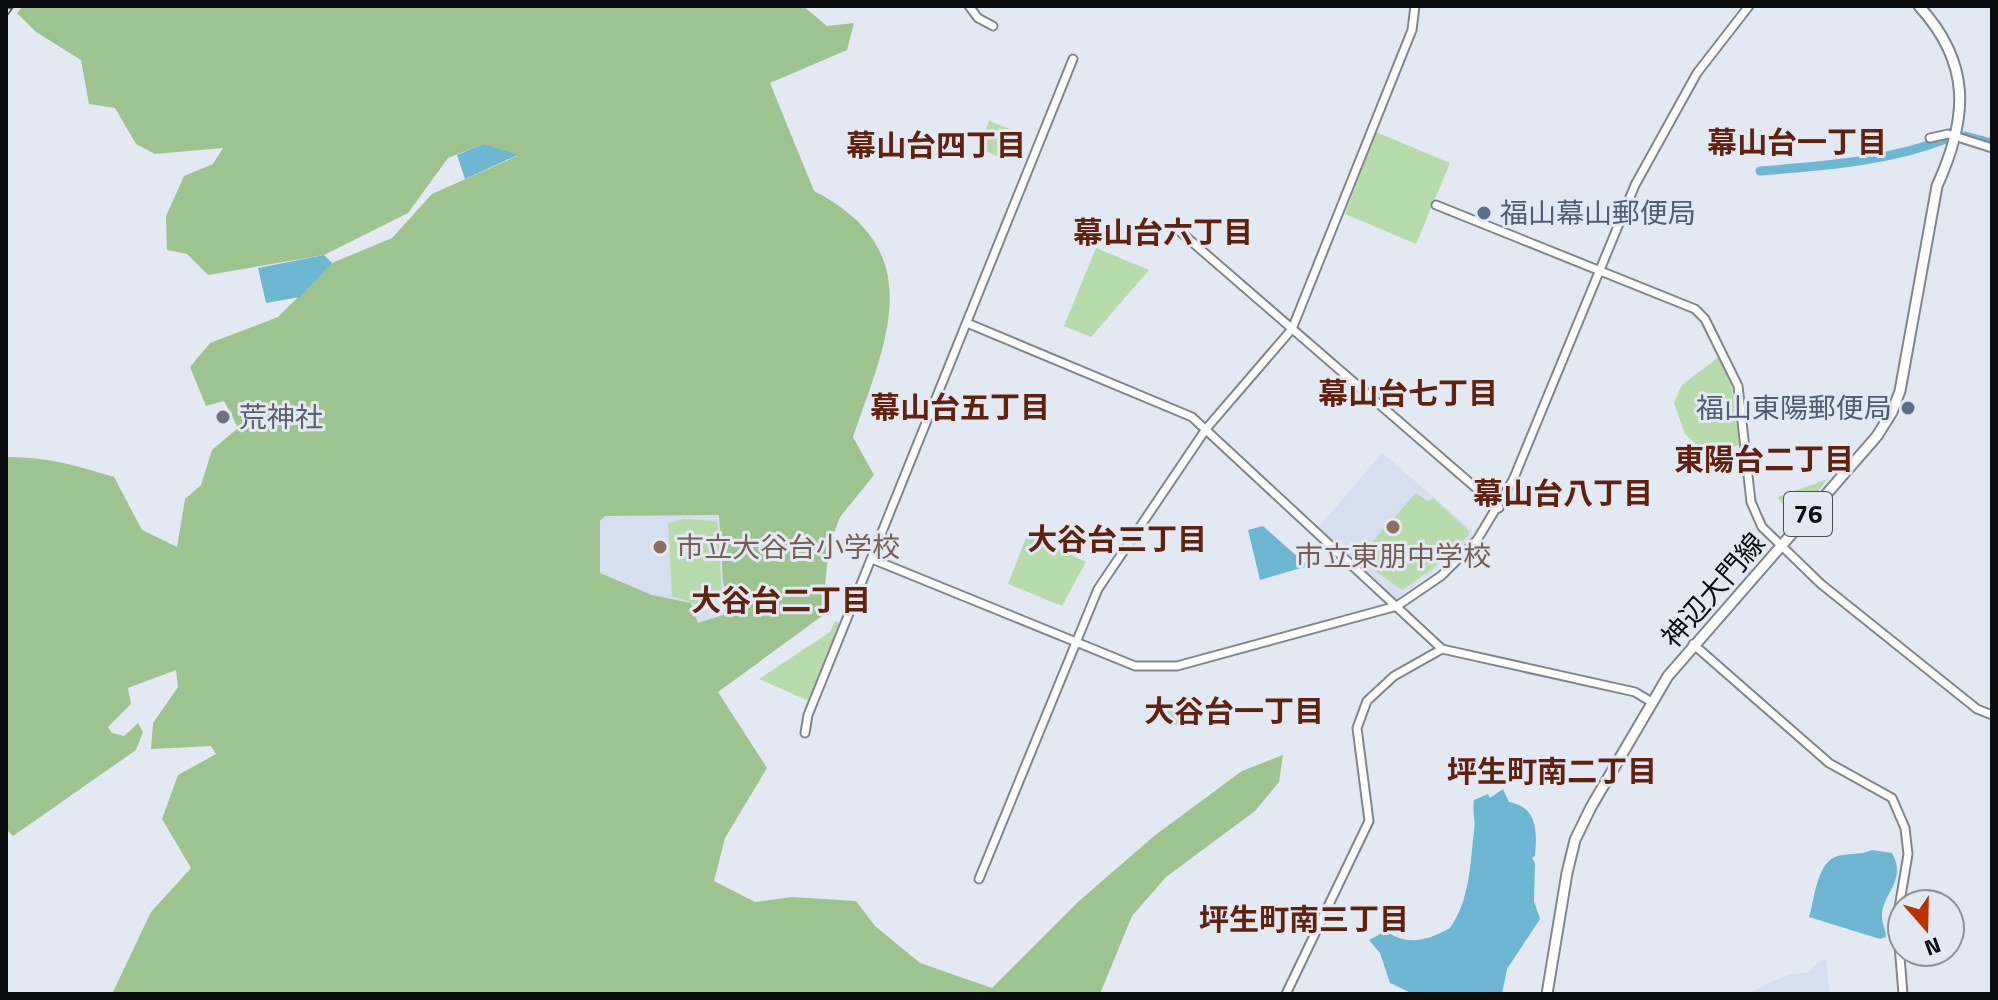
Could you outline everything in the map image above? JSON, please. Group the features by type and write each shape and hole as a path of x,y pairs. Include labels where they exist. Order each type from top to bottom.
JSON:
{"main road":[{"name":"神辺大門線","path":"1547,994 1575,840 1591,807 1653,703 1693,644 1877,436 1892,412 1906,363 1937,186 1956,138 1961,114 1960,86 1953,57 1938,30 1919,6"}],"street":[{"path":"969,6 978,18 993,26"},
{"path":"979,879 1098,589 1206,429 1292,329 1412,30 1415,6"},
{"path":"872,559 1135,666 1177,666 1397,606 1441,576 1477,540 1499,508 1520,465 1622,211 1697,73 1749,6"},
{"path":"805,733 808,715 1073,59"},
{"path":"1930,138 1948,134 1992,148"},
{"path":"1436,205 1682,302 1705,319 1738,386 1751,502 1759,524 1779,547 1958,694 1992,715"},
{"path":"1177,229 1499,508"},
{"path":"967,323 1178,410 1206,429 1442,649 1635,692 1653,703"},
{"path":"1693,644 1829,763 1878,787 1892,798 1905,828 1908,854 1897,920 1903,994"},
{"path":"1286,994 1369,821 1357,728 1367,701 1394,676 1442,649"}],"shaded area":[{"name":"市立東朋中学校","path":"1382,453 1472,530 1473,536 1441,566 1395,600 1317,529"},
{"name":"市立大谷台小学校","path":"719,515 723,582 732,612 698,623 691,603 652,595 600,573 600,521 605,516"},
{"path":"1822,959 1826,960 1830,994 1746,994 1787,975 1809,972"}],"green space":[{"path":"23,6 803,6 827,26 854,23 847,50 770,83 814,191 850,215 874,241 886,269 890,300 886,332 878,366 853,437 874,475 840,517 829,545 822,616 718,692 767,768 725,838 714,881 755,902 792,897 856,901 875,926 920,963 992,988 1079,901 1154,836 1242,771 1283,755 1279,782 1255,811 1166,877 1132,916 1100,994 112,994 151,912 191,868 162,819 178,775 216,754 211,746 151,749 153,723 178,687 176,670 128,688 131,704 108,727 112,733 124,736 138,723 143,732 136,750 13,836 6,829 6,457 47,460 114,477 142,530 177,547 185,499 201,485 212,450 238,428 224,401 206,406 190,367 210,343 278,317 332,263 392,238 432,194 517,156 483,144 448,158 408,213 324,255 208,275 187,254 167,250 166,216 184,176 213,164 223,148 155,154 136,144 115,108 89,104 81,60 36,32 17,13","holes":["719,515 723,582 732,612 698,623 691,603 652,595 600,573 600,521 605,516"]},
{"path":"989,121 1013,130 1002,158 978,148"},
{"path":"1376,132 1450,163 1416,244 1345,214"},
{"path":"1096,248 1149,270 1091,337 1064,326"},
{"path":"1720,356 1732,389 1739,445 1709,456 1685,434 1674,403 1682,385"},
{"path":"1828,479 1795,518 1777,497"},
{"path":"1416,493 1428,501 1433,498 1469,531 1469,535 1432,569 1402,590 1362,562 1363,552"},
{"path":"684,519 716,521 718,526 722,595 695,604 672,596 668,523"},
{"path":"1027,535 1086,562 1062,606 1008,584"},
{"path":"835,621 841,624 811,702 759,679 830,632"},
{"path":"1193,698 1198,718 1192,725 1164,725 1163,702"}],"water":[{"path":"483,144 518,155 465,179 457,155"},
{"path":"324,255 332,263 300,297 266,303 258,268"},
{"path":"1263,526 1308,566 1260,580 1248,530"},
{"path":"1503,789 1509,802 1526,809 1534,822 1534,901 1540,919 1507,969 1502,994 1413,994 1390,983 1380,953 1369,940 1386,931 1402,939 1417,940 1450,928 1462,905 1468,881 1474,800 1488,794 1490,798"},
{"path":"1872,850 1892,853 1896,863 1896,879 1892,888 1886,888 1883,909 1886,937 1880,939 1809,917 1820,876 1829,861 1835,857"}],"waterway":[{"path":"1965,136 1992,143"},
{"path":"1760,171 1877,158 1946,139"}],"railway":[{"path":"6,14 12,6"}],"place":[{"name":"福山幕山郵便局","path":"1484,213"},
{"name":"福山東陽郵便局","path":"1908,408"},
{"name":"荒神社","path":"223,417"},
{"name":"市立東朋中学校","path":"1393,527"},
{"name":"市立大谷台小学校","path":"660,547"}],"district":[{"name":"幕山台一丁目","path":"1797,143"},
{"name":"幕山台四丁目","path":"936,146"},
{"name":"幕山台六丁目","path":"1163,233"},
{"name":"幕山台七丁目","path":"1408,394"},
{"name":"幕山台五丁目","path":"960,408"},
{"name":"東陽台二丁目","path":"1764,460"},
{"name":"幕山台八丁目","path":"1563,494"},
{"name":"大谷台三丁目","path":"1117,540"},
{"name":"大谷台二丁目","path":"781,601"},
{"name":"大谷台一丁目","path":"1234,712"},
{"name":"坪生町南二丁目","path":"1552,772"},
{"name":"坪生町南三丁目","path":"1304,920"}]}
